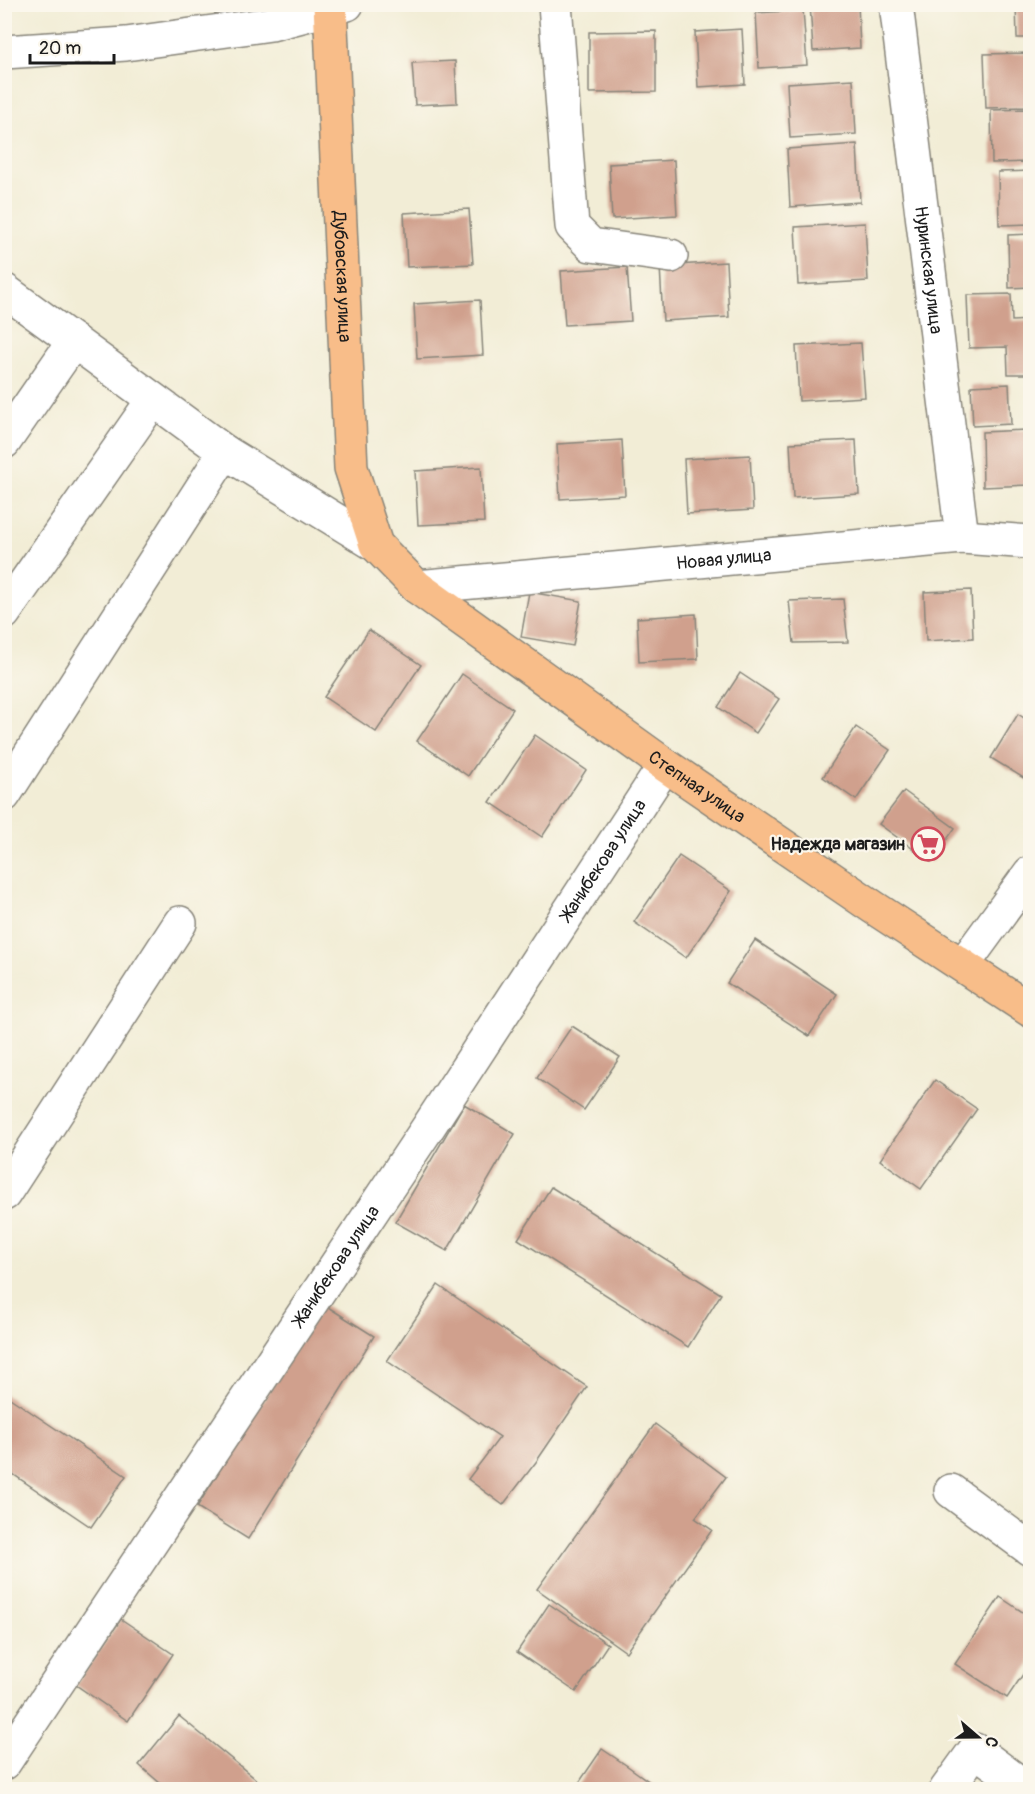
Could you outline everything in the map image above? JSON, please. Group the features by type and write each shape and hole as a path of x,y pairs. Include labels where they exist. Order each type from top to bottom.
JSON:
{"main road":[{"name":"Дубовская улица","path":"336,6 351,468 376,545"},
{"name":"Степная улица","path":"376,545 417,587 665,765 873,907 1030,1010"}],"street":[{"path":"555,4 572,226 591,246 671,256"},
{"name":"Нуринская улица","path":"896,4 962,537"},
{"path":"4,52 126,44 272,24 336,6"},
{"path":"4,290 225,452 376,545"},
{"path":"4,442 74,341"},
{"path":"4,613 153,400"},
{"path":"4,795 225,452"},
{"name":"Новая улица","path":"417,587 962,537 1030,542"},
{"name":"Жанибекова улица","path":"8,1749 429,1126 665,765"},
{"path":"963,965 1030,873"},
{"path":"4,1194 180,923"},
{"path":"951,1491 1030,1549"},
{"path":"946,1790 975,1750 1029,1790"}],"building":[{"path":"810,4 858,4 860,48 813,51"},
{"path":"1016,4 1030,4 1030,38 1017,38"},
{"path":"803,10 807,65 759,68 756,13"},
{"path":"742,29 745,84 698,87 695,32"},
{"path":"656,31 656,92 589,93 589,32"},
{"path":"1029,53 1030,107 986,108 984,54"},
{"path":"455,61 457,103 415,105 412,63"},
{"path":"853,79 856,134 790,138 787,83"},
{"path":"1030,109 1030,162 992,163 991,110"},
{"path":"857,144 860,202 790,207 787,149"},
{"path":"674,160 677,215 612,219 609,164"},
{"path":"1030,171 1030,224 999,225 998,172"},
{"path":"469,209 473,264 407,267 404,213"},
{"path":"865,223 868,281 798,285 795,227"},
{"path":"1030,234 1030,287 1009,288 1008,235"},
{"path":"726,262 729,317 663,321 660,266"},
{"path":"627,267 631,321 565,325 561,271"},
{"path":"1011,294 1012,321 1030,320 1030,374 1008,374 1007,347 969,348 967,295"},
{"path":"480,300 483,355 417,359 414,304"},
{"path":"861,343 865,397 799,401 796,346"},
{"path":"1009,384 1011,424 973,426 971,386"},
{"path":"1027,430 1029,485 983,487 982,432"},
{"path":"622,440 625,495 560,499 557,444"},
{"path":"856,440 859,494 793,498 790,443"},
{"path":"750,455 753,510 687,514 684,459"},
{"path":"481,467 484,522 418,525 415,471"},
{"path":"971,590 973,638 926,641 924,592"},
{"path":"529,592 581,601 573,646 521,637"},
{"path":"843,599 848,642 794,643 789,601"},
{"path":"696,614 698,659 639,662 637,618"},
{"path":"369,630 421,665 376,732 324,697"},
{"path":"740,673 779,699 756,733 718,707"},
{"path":"462,674 513,709 468,776 417,741"},
{"path":"1018,714 1030,722 1030,782 991,758"},
{"path":"856,727 890,750 856,800 823,777"},
{"path":"535,735 586,770 542,837 490,802"},
{"path":"904,791 955,828 931,862 879,824"},
{"path":"679,856 731,891 686,958 634,922"},
{"path":"755,940 837,994 809,1036 727,983"},
{"path":"572,1026 620,1057 584,1110 537,1078"},
{"path":"935,1080 977,1109 921,1189 880,1160"},
{"path":"464,1104 515,1134 447,1251 395,1222"},
{"path":"551,1187 721,1294 688,1347 518,1239"},
{"path":"438,1285 587,1387 536,1462 503,1505 468,1479 500,1437 387,1361"},
{"path":"323,1304 374,1336 248,1539 197,1507"},
{"path":"4,1394 126,1476 91,1527 4,1468"},
{"path":"655,1424 726,1477 695,1518 712,1530 626,1652 537,1589"},
{"path":"1000,1597 1030,1617 1030,1664 1007,1698 955,1664"},
{"path":"549,1604 608,1644 576,1692 517,1652"},
{"path":"121,1619 173,1654 128,1721 76,1685"},
{"path":"179,1716 269,1790 168,1790 139,1765"},
{"path":"602,1749 626,1765 661,1790 574,1790"}],"place":[{"name":"Надежда магазин","path":"928,844"}]}
